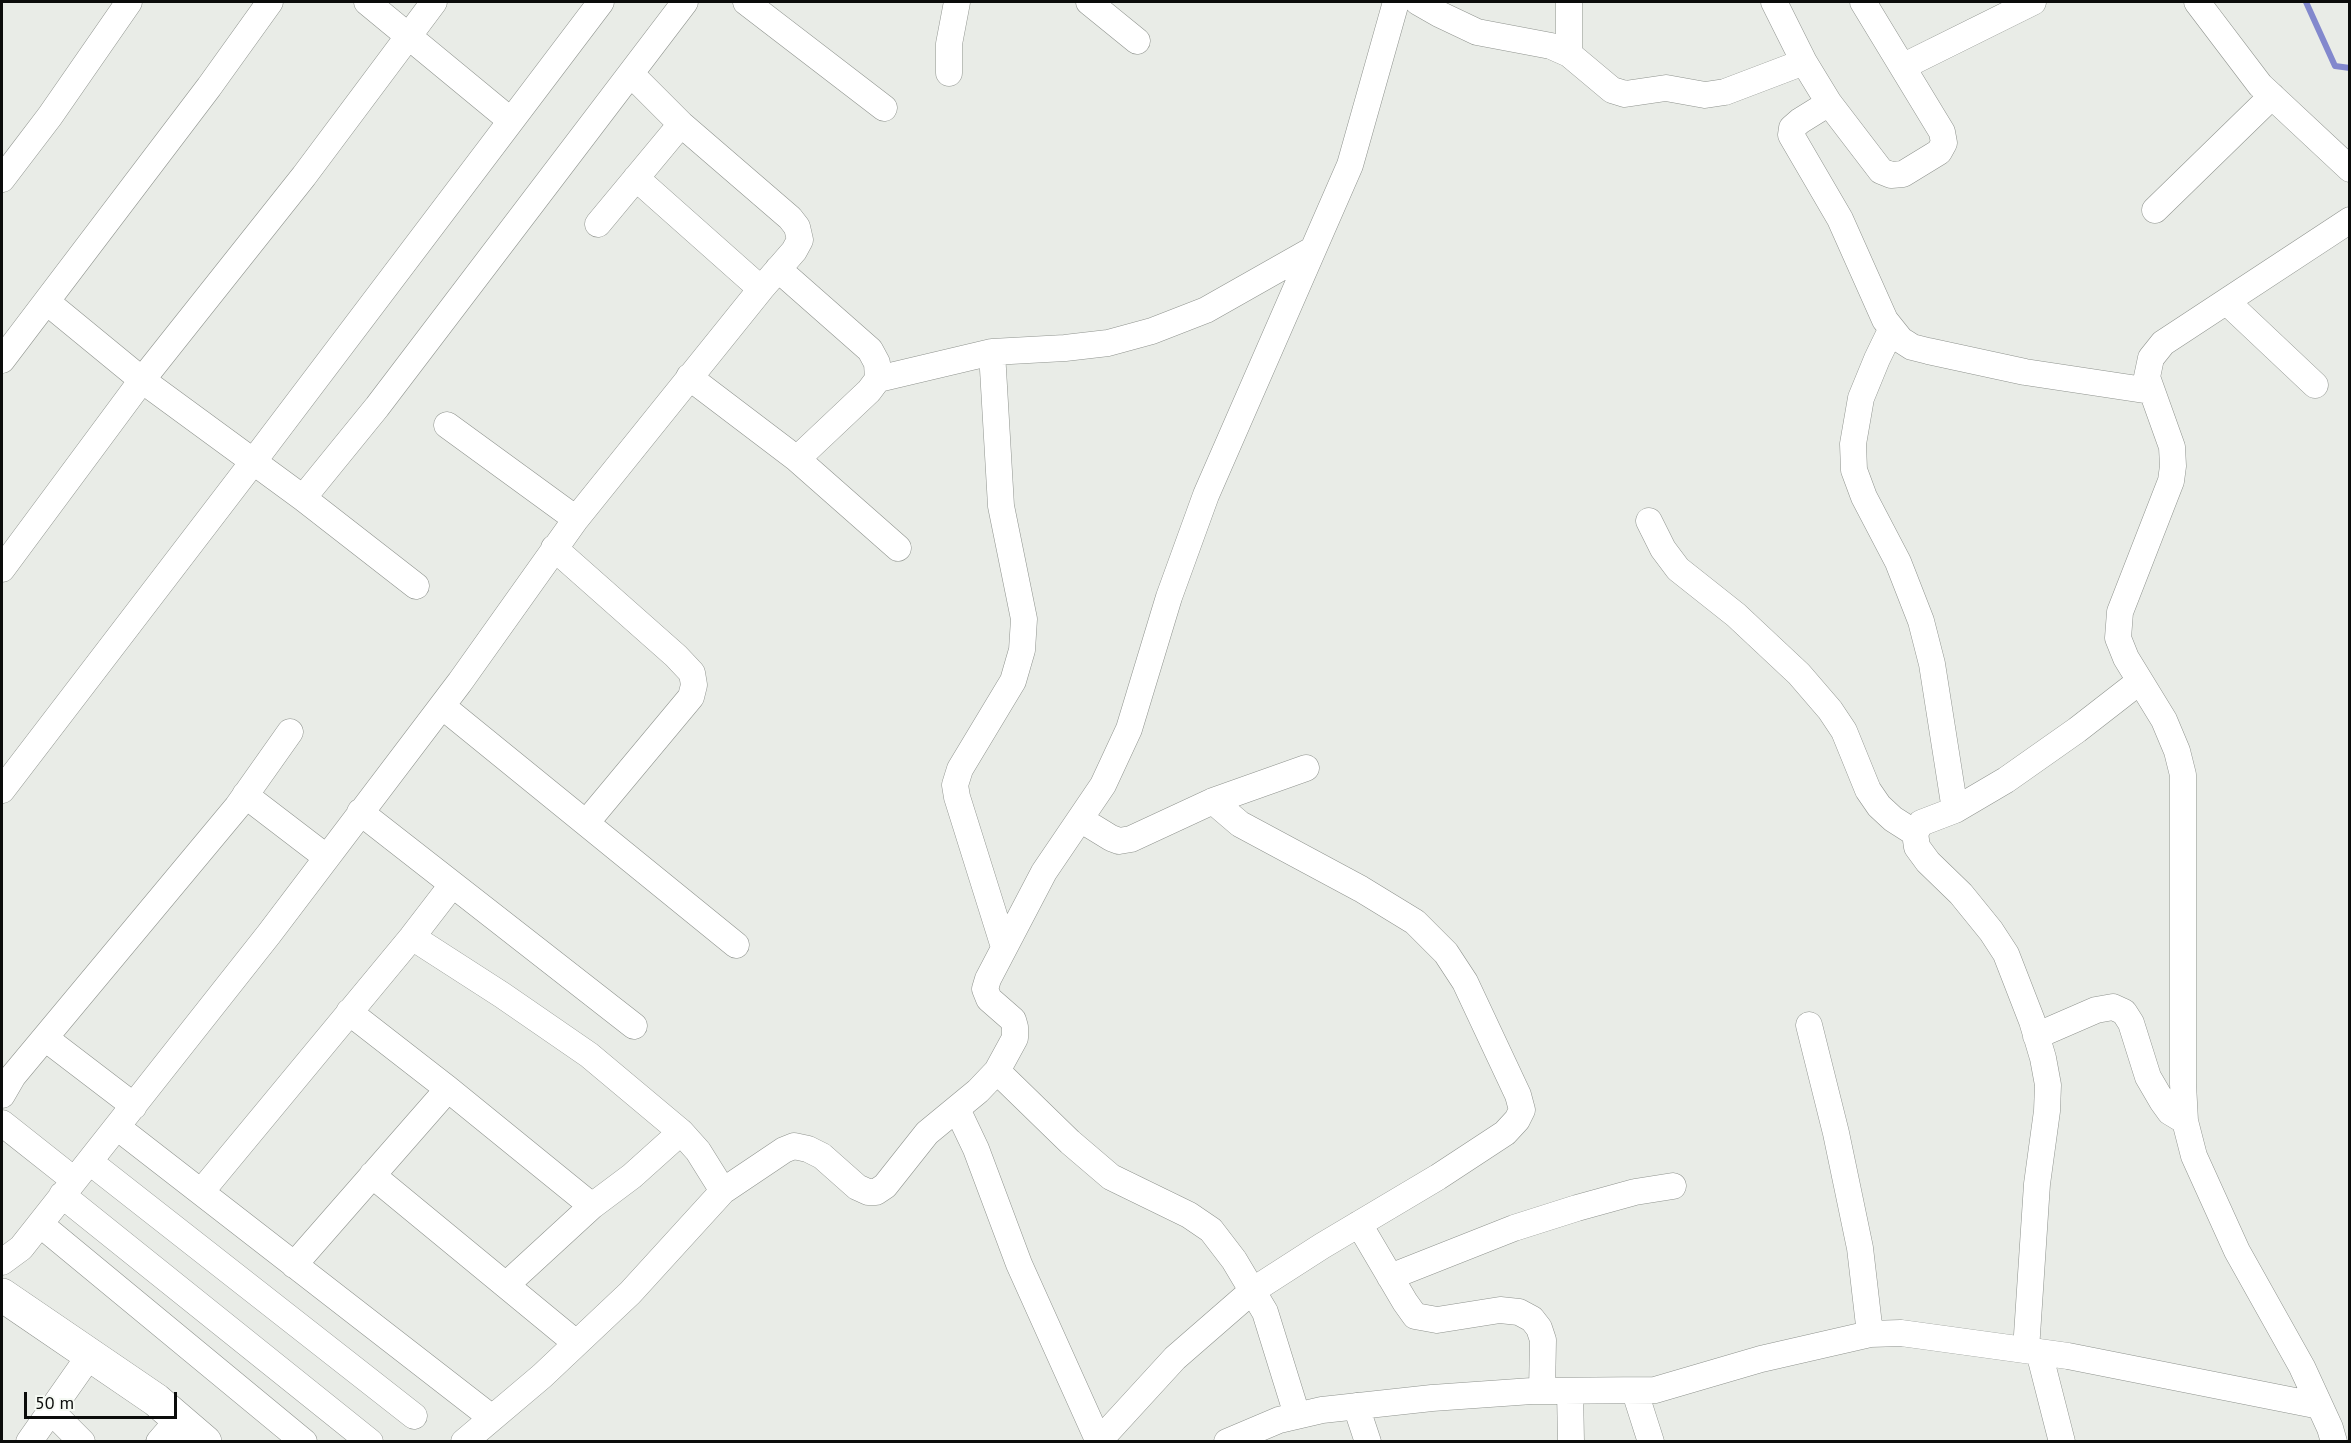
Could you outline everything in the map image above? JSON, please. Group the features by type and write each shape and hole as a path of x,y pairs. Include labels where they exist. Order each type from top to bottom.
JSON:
{"street":[{"path":"2,179 50,116 129,2"},
{"path":"2,360 209,87 270,2"},
{"path":"367,2 510,120"},
{"path":"2,569 142,380 304,176 434,2"},
{"path":"2,790 601,2"},
{"path":"303,498 376,407 685,2"},
{"path":"746,2 884,108"},
{"path":"949,73 949,44 957,2"},
{"path":"1089,2 1137,41"},
{"path":"464,1442 630,1293 723,1191 784,1150 794,1146 808,1149 822,1156 857,1187 868,1192 876,1191 885,1185 927,1133 978,1091 997,1071 1015,1038 1016,1027 1012,1020 989,999 985,989 988,979 1044,872 1103,785 1129,729 1168,597 1206,495 1350,165 1396,2"},
{"path":"1418,2 1477,32 1551,46 1569,54 1612,90 1625,94 1666,88 1705,96 1725,92 1804,62"},
{"path":"1569,2 1569,54"},
{"path":"1774,2 1804,62 1829,103 1881,171 1891,175 1903,174 1939,152 1944,143 1942,132 1904,66 1863,2"},
{"path":"1904,66 2033,2"},
{"path":"2197,2 2233,52 2272,96 2349,169"},
{"path":"2,1262 21,1248 269,934 442,706 576,519 800,240 797,227 681,124 631,74"},
{"path":"2155,210 2272,96"},
{"path":"1829,103 1800,121 1792,128 1791,135 1840,219 1891,330 1912,347 1928,351 2025,372 2151,391"},
{"path":"598,224 681,124"},
{"path":"636,178 761,289"},
{"path":"2334,1442 2302,1367 2237,1251 2194,1156 2185,1121 2183,1084 2183,776 2164,720 2126,658 2118,638 2120,612 2171,481 2173,466 2172,447 2147,377 2151,358 2163,343 2349,220"},
{"path":"797,459 878,379 992,352 1108,343 1152,331 1206,310 1312,250"},
{"path":"778,269 870,350 877,363 878,379"},
{"path":"47,302 142,380 303,498 416,586"},
{"path":"2227,302 2315,386"},
{"path":"1891,330 1877,358 1862,398 1853,444 1854,470 1864,497 1898,562 1921,621 1932,664 1955,810"},
{"path":"992,352 1001,506 1024,620 1023,640 1013,681 960,769 955,785 1004,947"},
{"path":"689,377 797,459 898,548"},
{"path":"447,425 576,519"},
{"path":"1649,521 1663,549 1678,569 1736,615 1799,674 1830,710 1844,731 1868,790 1893,819 1915,833"},
{"path":"554,548 676,656 692,673 694,685 691,698 586,823"},
{"path":"2062,1442 2033,1351 2037,1184 2047,1111 2048,1085 2036,1036 2006,954 1991,931 1960,894 1928,862 1917,847 1915,833 1921,823 1955,810 2014,774 2140,681"},
{"path":"442,706 736,945"},
{"path":"2,1095 13,1077 245,795 290,732"},
{"path":"1080,819 1119,841 1131,838 1213,801 1306,768"},
{"path":"245,795 326,857"},
{"path":"957,1109 976,1149 1024,1274 1098,1441 1175,1358 1252,1292 1438,1177 1505,1133 1517,1120 1522,1110 1518,1095 1465,982 1446,953 1415,922 1361,889 1240,824 1213,801"},
{"path":"360,812 634,1026"},
{"path":"201,1192 412,937 452,885"},
{"path":"412,937 502,995 589,1056 681,1132 699,1151 723,1191"},
{"path":"2036,1036 2097,1010 2113,1007 2124,1012 2131,1023 2148,1077 2170,1112 2185,1121"},
{"path":"349,1012 592,1206"},
{"path":"1809,1025 1836,1133 1860,1248 1870,1334"},
{"path":"45,1038 134,1106"},
{"path":"997,1071 1070,1142 1111,1177 1189,1215 1211,1230 1234,1260 1269,1323 1297,1415"},
{"path":"294,1264 448,1089"},
{"path":"2,1123 75,1179 414,1416"},
{"path":"117,1127 492,1418"},
{"path":"506,1285 592,1206 632,1176 681,1132"},
{"path":"372,1175 576,1343"},
{"path":"75,1179 370,1442"},
{"path":"1390,1277 1515,1228 1577,1208 1635,1192 1673,1186"},
{"path":"40,1224 304,1442"},
{"path":"1359,1224 1415,1316 1437,1320 1500,1310 1519,1312 1532,1319 1539,1328 1543,1340 1542,1391"},
{"path":"2,1295 156,1400 169,1431 205,1442"},
{"path":"1227,1442 1279,1420 1356,1406 1432,1398 1542,1391 1635,1392 1655,1390 1761,1359 1870,1334 1901,1333 2033,1351 2320,1406"},
{"path":"29,1442 90,1355"},
{"path":"1570,1391 1570,1442"},
{"path":"1635,1392 1651,1442"},
{"path":"1356,1406 1368,1442"},
{"path":"51,1411 82,1442"}],"waterway":[{"path":"2306,2 2335,66 2350,68"}]}
